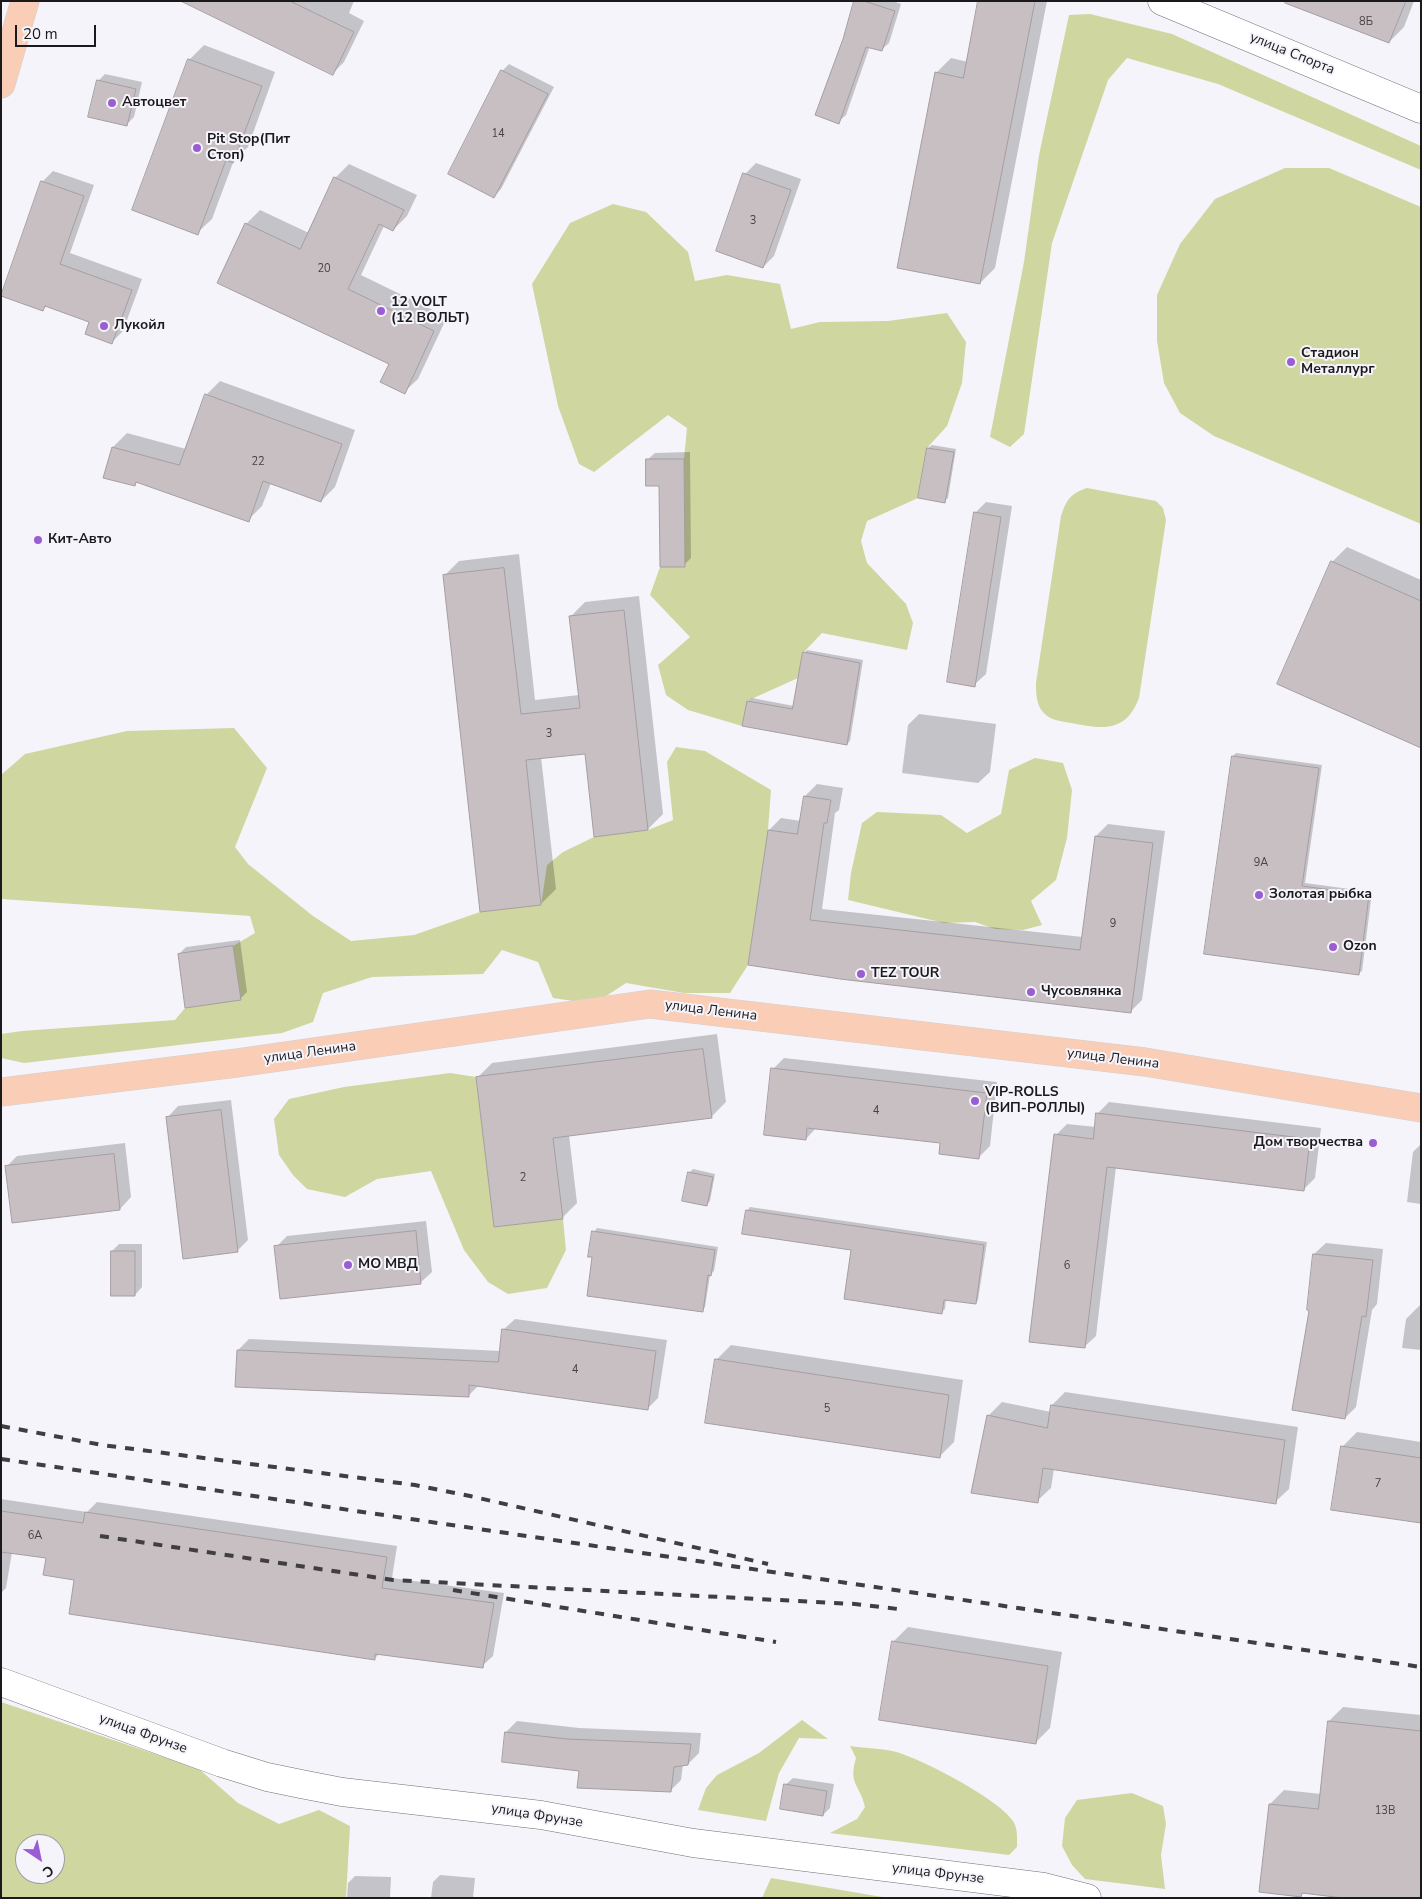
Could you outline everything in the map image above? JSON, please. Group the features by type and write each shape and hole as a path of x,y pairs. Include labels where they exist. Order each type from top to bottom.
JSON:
{"main road":[{"path":"1,84 25,1"},
{"name":"улица Ленина","path":"1,1092 238,1063 650,1004 1145,1062 1421,1108"}],"street":[{"name":"улица Спорта","path":"1162,1 1400,98 1421,109"},
{"name":"улица Фрунзе","path":"1,1682 222,1763 267,1777 300,1784 342,1792 542,1815 694,1843 1044,1887 1087,1898"}],"green space":[{"path":"1090,14 1172,34 1421,146 1421,170 1218,84 1127,58 1108,80 1052,243 1024,434 1010,447 990,437 1024,262 1039,155 1069,15"},
{"name":"Стадион Металлург","path":"1285,168 1329,168 1421,207 1421,524 1214,436 1180,413 1164,383 1157,341 1157,295 1180,244 1215,199"},
{"path":"613,204 646,212 688,252 695,281 727,275 780,284 791,329 820,322 888,321 947,313 966,342 962,383 947,426 927,448 918,498 867,521 861,541 867,563 906,604 913,623 907,650 822,633 803,653 798,678 747,701 742,726 688,710 666,695 658,665 690,637 650,595 660,567 684,567 684,459 687,428 668,415 594,472 579,464 558,406 532,284 570,223"},
{"path":"1087,488 1156,501 1163,508 1166,520 1139,698 1127,718 1112,726 1103,727 1065,722 1048,717 1040,708 1036,692 1061,516 1070,498"},
{"path":"234,728 267,768 235,847 248,864 313,916 351,941 414,935 480,912 541,905 547,865 563,852 594,837 648,830 673,820 667,762 676,747 705,751 771,790 768,830 748,965 730,993 684,993 626,983 594,1004 553,998 538,962 502,950 483,974 372,977 323,993 313,1022 282,1033 24,1063 1,1058 1,1034 175,1020 185,1008 240,1000 233,946 255,933 250,916 1,899 1,775 25,754 127,731"},
{"path":"1035,758 1063,763 1072,790 1067,838 1056,880 1031,901 1042,925 1023,930 995,929 975,922 944,923 848,900 851,873 862,823 877,812 941,815 967,833 1001,814 1009,770"},
{"path":"450,1073 476,1077 494,1227 563,1219 566,1250 547,1288 508,1294 488,1282 464,1250 431,1171 377,1179 345,1197 307,1189 293,1175 279,1155 274,1119 289,1099 344,1087"},
{"path":"1,1702 199,1769 238,1803 279,1824 319,1810 350,1826 346,1898 1,1898"},
{"path":"802,1720 828,1739 799,1738 779,1773 766,1821 698,1810 706,1788 717,1775 759,1753"},
{"path":"850,1746 887,1750 904,1755 938,1770 992,1801 1015,1824 1017,1847 1009,1855 830,1833 857,1819 865,1807 854,1779 856,1758"},
{"path":"1132,1793 1163,1806 1166,1824 1161,1855 1165,1889 1085,1879 1072,1865 1062,1846 1065,1818 1077,1800"},
{"path":"771,1878 888,1898 762,1898"}],"building":[{"path":"181,1 290,1 354,32 333,75"},
{"path":"854,1 864,1 895,11 882,51 866,47 839,124 815,115 843,39"},
{"path":"978,1 1035,1 980,284 897,268 935,72 963,78"},
{"path":"1286,1 1406,1 1389,43 1285,3"},
{"name":"Pit Stop(Пит Стоп)","path":"188,59 262,86 233,163 226,160 198,235 132,210"},
{"path":"501,70 548,94 494,198 448,174"},
{"name":"Автоцвет","path":"97,80 136,89 127,126 88,117"},
{"path":"743,173 791,190 763,268 716,251"},
{"path":"334,177 404,210 393,231 379,224 348,289 434,331 405,394 380,382 389,364 217,283 245,223 300,249"},
{"path":"41,181 84,196 60,264 132,290 112,344 85,334 89,322 45,306 43,311 1,296"},
{"path":"205,394 342,444 321,502 263,481 249,522 136,482 135,486 103,478 112,447 179,465"},
{"path":"927,448 954,452 945,503 918,498"},
{"path":"646,459 684,459 685,567 660,567 659,486 646,486"},
{"path":"974,512 1001,517 975,687 947,682"},
{"path":"1331,561 1421,601 1421,748 1277,684"},
{"path":"504,568 521,714 580,708 569,616 624,610 648,830 594,837 585,754 526,760 541,905 480,912 443,575"},
{"path":"803,652 860,663 847,745 742,726 747,701 792,709"},
{"path":"1232,756 1319,768 1302,886 1369,895 1359,975 1204,954"},
{"path":"804,796 831,800 827,823 824,823 810,920 1080,950 1095,836 1153,843 1131,1013 840,979 748,965 768,830 797,834"},
{"path":"233,946 241,1000 185,1008 178,954"},
{"path":"703,1049 712,1118 553,1138 563,1219 494,1227 476,1077"},
{"path":"771,1068 987,1093 979,1159 939,1154 940,1143 807,1128 806,1140 764,1135"},
{"path":"221,1110 238,1252 183,1259 166,1117"},
{"path":"1096,1113 1310,1139 1304,1191 1107,1167 1085,1348 1029,1342 1054,1134 1093,1139"},
{"path":"114,1154 120,1210 12,1223 5,1166"},
{"path":"688,1172 713,1177 707,1206 682,1201"},
{"path":"746,1210 984,1245 976,1304 944,1300 942,1314 844,1299 851,1250 742,1234"},
{"name":"МО МВД","path":"416,1231 421,1284 280,1299 274,1246"},
{"path":"592,1231 715,1250 711,1276 708,1275 703,1312 587,1296 592,1257 588,1257"},
{"path":"111,1251 135,1251 135,1296 111,1296"},
{"path":"1313,1254 1373,1260 1366,1317 1362,1316 1345,1419 1292,1410 1309,1311 1307,1310"},
{"path":"502,1329 656,1351 648,1410 469,1385 469,1397 235,1387 237,1350 498,1362"},
{"path":"715,1359 949,1395 940,1458 705,1423"},
{"path":"1051,1405 1285,1440 1276,1504 1043,1468 1038,1503 971,1493 987,1415 1047,1428"},
{"path":"1341,1446 1421,1458 1421,1523 1331,1510"},
{"path":"1,1511 83,1523 85,1512 387,1557 382,1588 494,1603 483,1668 375,1654 375,1660 69,1614 74,1580 43,1575 46,1558 1,1552"},
{"path":"892,1641 1048,1666 1036,1744 879,1720"},
{"path":"1328,1721 1421,1731 1421,1898 1343,1898 1302,1893 1301,1897 1259,1892 1269,1804 1318,1809"},
{"path":"505,1732 567,1739 691,1744 688,1765 674,1767 671,1792 577,1788 579,1771 502,1762"},
{"path":"784,1784 827,1791 823,1816 780,1809"}],"railway":[{"path":"1,1426 102,1445 415,1485 768,1564"},
{"path":"1,1459 1421,1667"},
{"path":"100,1536 393,1580 855,1604 898,1609"},
{"path":"453,1590 776,1642"}],"place":[{"name":"Автоцвет","path":"112,103"},
{"name":"Pit Stop(Пит Стоп)","path":"197,148"},
{"name":"12 VOLT (12 ВОЛЬТ)","path":"381,311"},
{"name":"Лукойл","path":"104,326"},
{"name":"Стадион Металлург","path":"1291,362"},
{"name":"Кит-Авто","path":"38,540"},
{"name":"Золотая рыбка","path":"1259,895"},
{"name":"Ozon","path":"1333,947"},
{"name":"TEZ TOUR","path":"861,974"},
{"name":"Чусовлянка","path":"1031,992"},
{"name":"VIP-ROLLS (ВИП-РОЛЛЫ)","path":"975,1101"},
{"name":"Дом творчества","path":"1373,1143"},
{"name":"МО МВД","path":"348,1265"}]}
